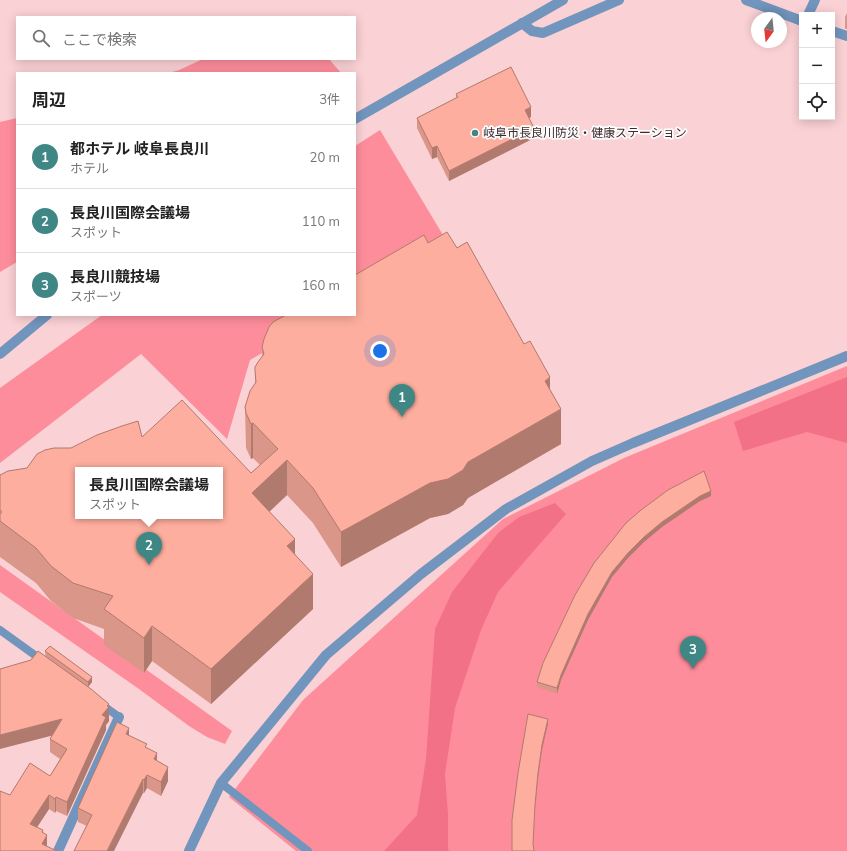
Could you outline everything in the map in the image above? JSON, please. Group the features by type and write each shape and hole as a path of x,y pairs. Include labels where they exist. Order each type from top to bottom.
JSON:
{"street":[{"path":"356,118 563,0"},
{"path":"522,23 532,31 543,34 619,0"},
{"path":"746,0 799,20"},
{"path":"809,12 815,0"},
{"path":"835,32 847,36"},
{"path":"0,354 47,316"},
{"path":"189,851 221,783 326,656 421,574 506,510 592,461 847,356"},
{"path":"58,851 119,717"}],"lane":[{"path":"0,630 50,667"},
{"path":"94,699 119,717"},
{"path":"221,783 308,851"}],"shaded area":[{"path":"201,60 330,60 340,72 172,72"},
{"path":"16,118 16,263 0,272 0,122"},
{"path":"380,130 449,245 356,298 356,145"},
{"path":"101,316 326,316 250,360 227,439 141,354 0,463 0,388"},
{"path":"847,366 847,851 296,851 229,797 303,700 503,519 624,458"},
{"path":"847,377 847,443 807,432 743,451 734,422"},
{"path":"555,503 566,514 498,592 481,630 455,708 445,774 449,851 384,851 417,815 426,759 435,629 452,592 498,533 519,517"},
{"path":"0,565 232,731 225,744 207,737 189,726 139,689 0,592"}],"building":[{"name":"岐阜市長良川防災・健康ステーション","path":"511,67 531,107 525,110 534,128 449,171 437,146 432,148 417,118 458,97 456,94"},
{"path":"447,232 457,248 467,242 524,344 530,341 550,377 545,381 561,409 468,462 463,470 448,479 430,483 341,532 313,488 287,460 252,493 295,539 287,546 313,574 211,669 152,626 144,638 104,609 113,596 73,583 51,566 36,548 0,521 0,514 2,512 0,510 0,475 8,471 27,468 37,454 45,450 54,448 71,448 97,435 138,421 142,437 182,400 251,473 278,449 253,423 251,424 245,407 250,391 256,382 255,367 264,354 262,347 269,327 273,322 284,316 356,316 356,274 424,235 428,243"},
{"path":"704,471 711,491 700,496 662,522 628,553 612,572 588,614 561,675 557,688 537,682 543,663 575,595 594,563 626,523 641,510 668,490"},
{"path":"50,646 92,677 88,682 45,651"},
{"path":"38,651 91,689 109,704 107,706 109,707 102,715 106,717 67,802 56,797 55,799 49,795 30,824 43,830 42,832 47,835 42,844 57,851 0,851 0,791 10,795 30,763 50,776 67,749 50,739 62,719 0,735 0,669 31,660"},
{"path":"528,714 548,719 538,773 533,844 534,851 512,851 512,820"},
{"path":"117,722 129,728 126,734 147,744 145,747 157,753 154,759 168,767 161,782 147,775 144,780 143,779 107,851 74,851 92,815 78,808"}],"place":[{"name":"岐阜市長良川防災・健康ステーション","path":"475,133"},
{"name":"都ホテル 岐阜長良川","path":"402,417"},
{"name":"長良川国際会議場","path":"149,565"},
{"name":"長良川競技場","path":"693,669"}]}
